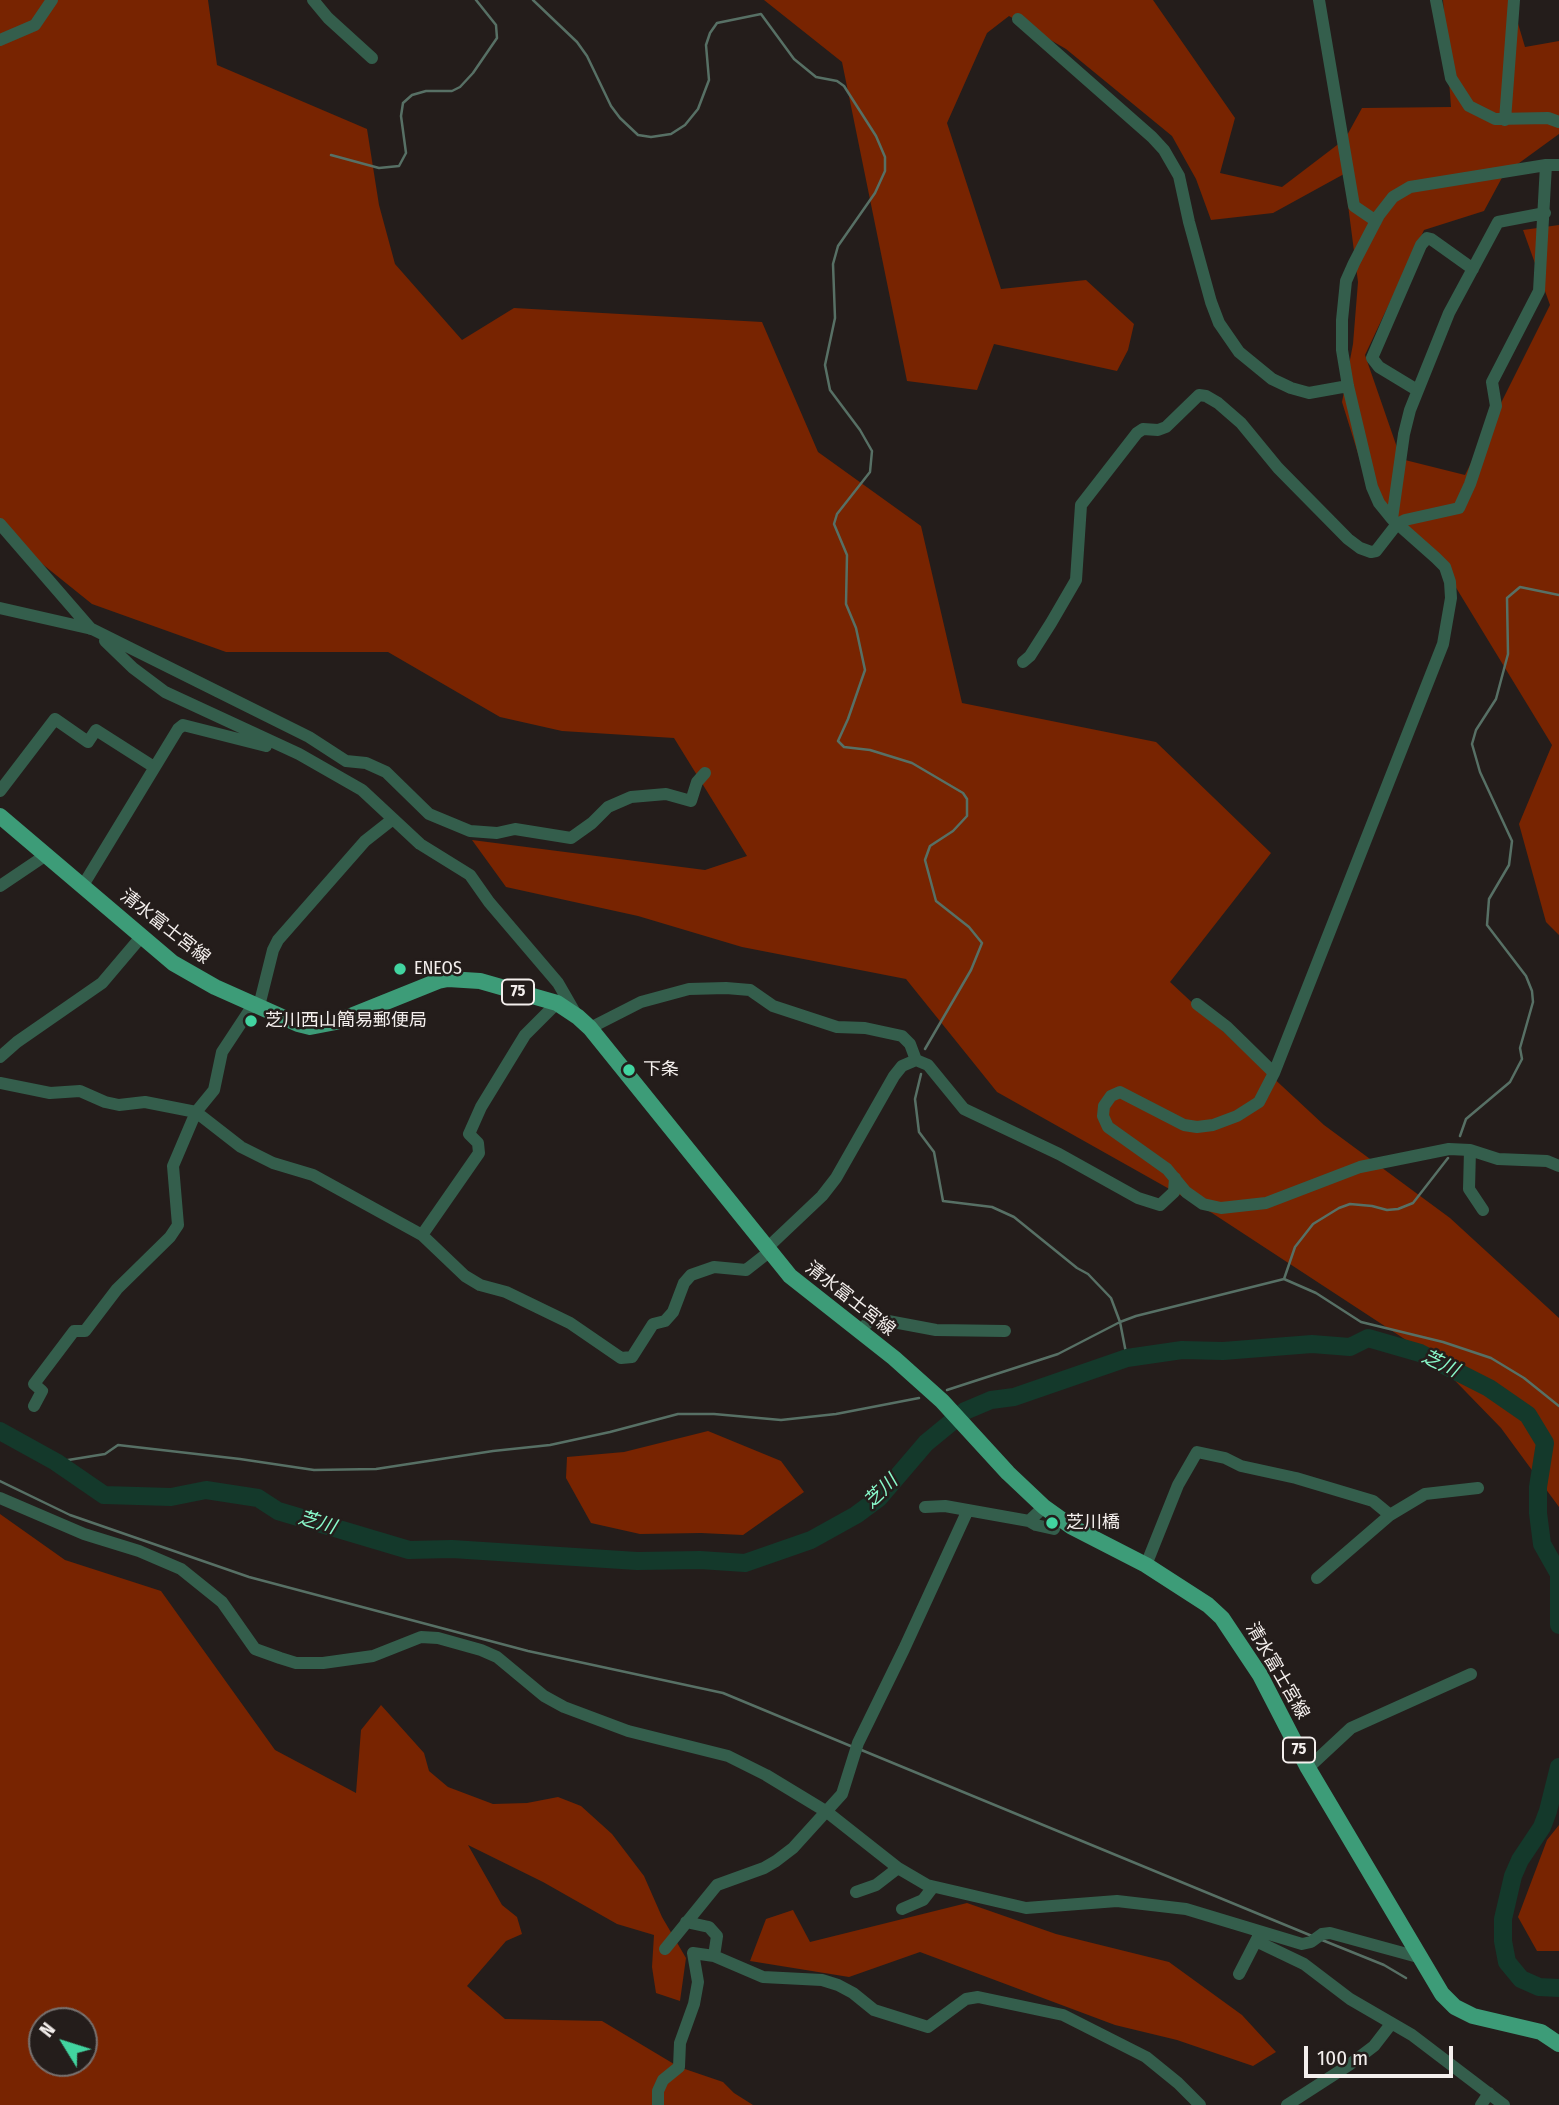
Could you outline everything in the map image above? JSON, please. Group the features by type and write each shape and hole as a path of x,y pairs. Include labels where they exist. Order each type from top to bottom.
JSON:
{"main road":[{"name":"清水富士宮線","path":"0,816 173,963 194,977 298,1024 322,1026 438,981 468,979 557,1003 578,1017 590,1028 789,1276 860,1331 942,1401 1008,1473 1044,1507 1072,1527 1146,1565 1208,1605 1222,1618 1260,1675 1308,1768 1442,1994 1455,2007 1473,2017 1541,2032 1559,2044"}],"street":[{"path":"0,40 35,26 52,0"},
{"path":"313,0 328,18 372,58"},
{"path":"1319,0 1354,206 1376,221"},
{"path":"1436,0 1451,78 1469,106 1495,119 1548,118 1559,122"},
{"path":"1505,120 1514,0"},
{"path":"1018,19 1164,150 1180,176 1189,222 1211,302 1219,323 1239,352 1272,379 1291,388 1308,393 1348,386"},
{"path":"1394,522 1459,508 1470,484 1496,406 1493,382 1539,291 1545,213 1553,165 1410,187 1393,197 1376,221 1346,281 1342,350 1372,487 1379,503 1394,522 1445,567 1451,598 1443,644 1274,1073 1259,1102 1248,1111 1213,1125 1197,1127 1184,1125 1120,1092 1111,1096 1104,1105 1103,1116 1108,1127 1175,1178 1186,1192 1203,1204 1221,1208 1266,1203 1360,1167 1449,1149 1469,1150 1498,1159 1547,1161 1559,1166"},
{"path":"1023,662 1030,656 1076,580 1081,505 1137,433 1143,429 1158,430 1166,427 1199,395 1219,403 1241,423 1278,468 1348,540 1360,548 1376,551 1394,522 1404,434 1417,390 1449,313 1498,222 1545,213"},
{"path":"1417,390 1379,367 1372,358 1422,245 1427,238 1431,239 1473,269"},
{"path":"0,524 92,629 133,668 165,692 289,751"},
{"path":"0,608 92,629 309,737 346,761 366,763 386,772 429,814 470,831 497,833 515,829 571,838 608,807 631,797 666,794 691,801 697,782 705,772"},
{"path":"0,791 55,719 88,742 96,730 154,767"},
{"path":"82,887 154,767 183,725 289,751 362,790 420,844 470,875 489,902 558,983 578,1017"},
{"path":"34,1406 42,1391 34,1384 74,1331 85,1331 117,1289 170,1237 178,1225 173,1166 195,1112 214,1090 222,1052 256,1005 278,940 365,841 393,820"},
{"path":"0,886 46,855"},
{"path":"0,1057 17,1042 102,983 141,937"},
{"path":"590,1028 641,1002 689,989 750,990 773,1006 837,1027 865,1028 902,1037 909,1044 916,1060 928,1065 964,1109 1059,1154 1138,1198 1160,1205 1174,1192 1175,1178"},
{"path":"422,1236 478,1153 478,1143 469,1134 481,1107 525,1035 557,1003"},
{"path":"1197,1004 1227,1027 1274,1073"},
{"path":"0,1083 50,1093 80,1091 119,1105 145,1102 195,1112 241,1147 273,1163 313,1175 422,1236 464,1276 480,1285 506,1292 570,1323 621,1358 632,1357 653,1324 665,1321 673,1312 684,1283 691,1275 714,1267 746,1270 822,1196 836,1178 894,1076 902,1066 916,1060"},
{"path":"1469,1150 1469,1189 1483,1210"},
{"path":"860,1331 872,1318 936,1329 1005,1331"},
{"path":"1146,1565 1178,1485 1197,1452 1373,1501 1390,1515"},
{"path":"1317,1578 1390,1515 1424,1494 1478,1488"},
{"path":"0,1498 84,1534 139,1550 181,1569 222,1602 255,1649 296,1663 323,1663 373,1656 421,1637 438,1637 498,1657 544,1696 564,1707 628,1731 728,1756 783,1784 827,1812 898,1868 933,1887 1026,1908 1108,1901 1173,1908 1258,1936 1302,1944 1330,1933 1418,1957"},
{"path":"925,1507 944,1506 1029,1521 1055,1529"},
{"path":"1029,1521 1044,1507"},
{"path":"665,1950 717,1885 776,1861 793,1848 842,1794 856,1748 967,1512"},
{"path":"1308,1768 1351,1728 1471,1674"},
{"path":"856,1892 876,1885 898,1868"},
{"path":"902,1909 923,1900 933,1887"},
{"path":"686,1922 709,1927 717,1936 715,1956"},
{"path":"1239,1973 1258,1936"},
{"path":"1258,1936 1304,1964 1350,1999 1412,2035 1504,2105"},
{"path":"658,2105 663,2080 679,2067 680,2043 694,2004 698,1982 693,1953 715,1956 764,1977 822,1980 838,1985 874,2010 928,2027 966,1999 978,1997 1063,2015 1146,2057 1200,2105"},
{"path":"1287,2105 1374,2046 1391,2024"},
{"path":"1481,2105 1489,2093"}],"shaded area":[{"path":"0,0 208,0 217,65 367,129 379,205 395,264 462,340 514,308 762,322 818,452 921,526 962,703 1156,742 1271,853 1170,982 1324,1125 1450,1218 1559,1318 1559,1507 1501,1428 1432,1357 1212,1213 997,1092 906,979 742,947 638,916 506,887 472,840 705,870 747,856 674,738 562,731 500,717 388,652 226,652 92,604 0,530"},
{"path":"764,0 1153,0 1235,118 1220,173 1282,187 1345,139 1362,108 1451,107 1443,0 1511,0 1525,47 1559,41 1559,134 1504,174 1484,211 1424,230 1365,355 1401,459 1465,475 1550,305 1523,230 1559,225 1559,935 1546,922 1519,824 1552,745 1455,586 1369,489 1342,402 1353,344 1358,282 1344,174 1273,213 1211,220 1196,179 1172,136 1066,49 1009,16 987,33 947,123 1001,289 1086,280 1134,324 1128,350 1117,371 994,344 977,390 907,381 842,62"},
{"path":"708,1431 781,1461 804,1492 743,1535 640,1534 591,1523 566,1478 567,1457 624,1452"},
{"path":"0,1514 65,1560 161,1591 275,1750 356,1793 361,1730 381,1705 424,1753 429,1771 448,1787 493,1804 527,1803 558,1797 581,1806 612,1834 644,1876 662,1917 686,1958 680,2001 656,1993 652,1967 654,1935 617,1924 543,1882 468,1845 502,1905 517,1917 522,1934 506,1941 467,1986 505,2019 602,2021 679,2067 723,2082 753,2105 0,2105"},
{"path":"1559,1825 1559,1951 1537,1951 1518,1917 1547,1840"},
{"path":"967,1903 1056,1934 1169,1962 1242,2015 1276,2052 1253,2066 1177,2040 1115,2025 920,1952 849,1977 750,1961 766,1919 793,1910 810,1942"}],"waterway":[{"path":"331,155 379,168 399,166 406,153 401,116 403,103 412,95 426,91 452,91 460,87 497,38 496,25 476,0"},
{"path":"533,0 577,42 587,56 611,106 638,135 651,137 671,134 685,125 698,109 709,80 706,45 710,33 717,23 761,14 794,59 816,77 837,81 844,86 876,136 885,157 885,171 875,193 838,246 833,264 835,318 825,365 830,390 872,451 870,472 837,514 834,524 847,555 846,604 856,628 865,670 838,741 844,747 870,750 912,763 963,793 967,799 967,816 953,831 930,846 925,860 936,901 969,927 982,943 971,970 925,1049"},
{"path":"1460,1136 1466,1119 1510,1082 1522,1059 1520,1048 1533,1002 1526,976 1487,925 1489,899 1509,865 1512,841 1480,772 1472,744 1476,730 1496,699 1508,654 1507,598 1520,587 1559,595"},
{"path":"921,1074 915,1099 919,1132 934,1152 943,1201 992,1207 1014,1217 1088,1274 1111,1298 1120,1322 1127,1358"},
{"path":"1284,1279 1295,1247 1313,1224 1350,1204 1387,1210 1413,1203 1448,1158"},
{"path":"947,1390 1058,1354 1136,1316 1284,1279 1316,1293 1361,1322 1443,1342 1491,1358 1524,1378 1559,1406"},
{"name":"芝川","path":"0,1431 56,1462 104,1495 171,1497 206,1490 258,1498 278,1511 409,1550 452,1549 637,1561 700,1560 745,1563 811,1540 856,1515 879,1498 926,1443 965,1411 991,1400 1014,1397 1127,1358 1182,1350 1223,1351 1312,1344 1350,1347 1368,1338 1420,1353 1489,1388 1528,1415 1545,1443 1538,1487 1538,1513 1542,1544 1559,1574 1559,1625"},
{"path":"56,1462 105,1454 118,1445 314,1470 376,1469 550,1445 678,1414 781,1420 836,1414 919,1398"},
{"path":"0,1481 70,1515 249,1577 528,1651 723,1693 853,1747"},
{"path":"859,1749 1312,1936"},
{"name":"芝川","path":"1559,1767 1542,1827 1520,1860 1513,1876 1503,1919 1507,1962 1521,1979 1539,1987 1559,1988"},
{"path":"1322,1940 1384,1965 1406,1978"}],"place":[{"name":"ENEOS","path":"400,969"},
{"name":"芝川西山簡易郵便局","path":"251,1021"},
{"name":"下条","path":"629,1070"},
{"name":"芝川橋","path":"1052,1523"}]}
